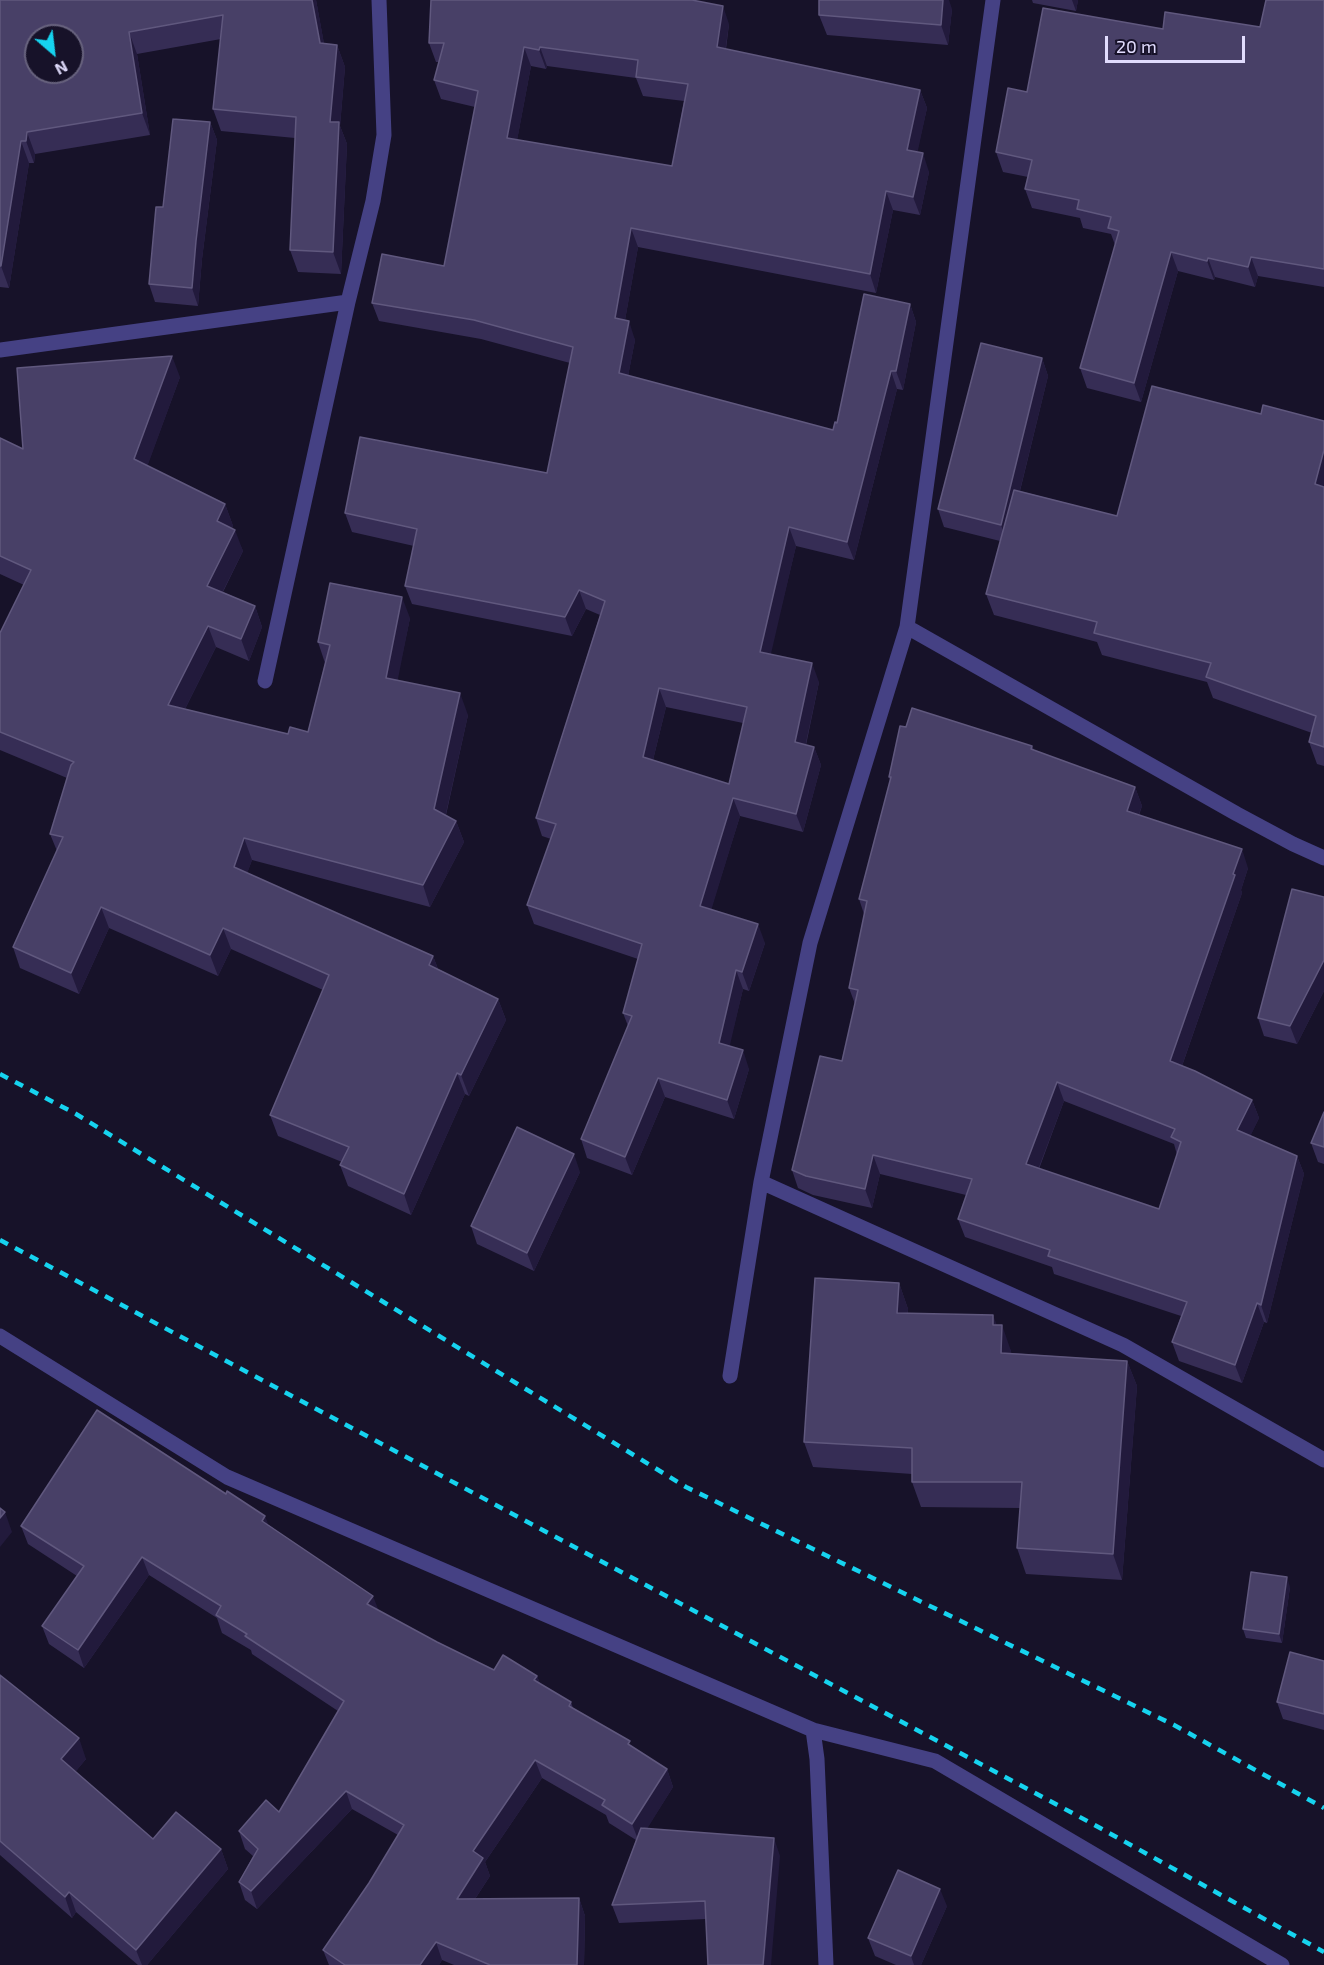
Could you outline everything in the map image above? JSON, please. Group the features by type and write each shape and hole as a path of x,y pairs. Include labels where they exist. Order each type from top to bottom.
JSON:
{"street":[{"path":"265,681 348,302 373,201 384,135 379,0"},
{"path":"730,1376 760,1182 810,943 907,627 993,0"},
{"path":"0,350 348,302"},
{"path":"907,627 1238,814 1324,858"},
{"path":"760,1182 1123,1345 1324,1460"},
{"path":"0,1336 227,1477 813,1730 935,1761 1282,1965"},
{"path":"813,1730 817,1759 826,1965"}],"building":[{"path":"0,0 312,0 320,43 337,45 330,122 339,122 333,252 290,250 296,117 213,109 223,15 129,32 142,113 27,132 26,141 21,141 1,266"},
{"path":"431,0 692,0 723,6 717,47 920,90 907,150 923,153 913,197 886,191 870,274 631,228 615,318 629,321 619,373 833,430 835,422 837,423 864,294 910,304 896,371 891,371 847,542 789,527 760,652 812,663 795,742 814,747 796,814 733,798 700,906 758,924 742,972 736,970 719,1043 743,1050 727,1100 658,1078 625,1157 581,1139 632,1016 623,1013 642,944 527,905 556,824 536,818 605,601 579,590 565,617 405,586 417,529 345,513 360,437 547,473 573,347 474,320 372,303 382,254 444,266 478,91 434,80 444,43 429,43","holes":["524,47 539,50 540,47 638,60 636,77 688,84 672,166 507,138","659,688 747,707 729,784 643,757"]},
{"path":"819,0 943,0 941,25 819,15"},
{"path":"1266,0 1324,0 1324,269 1251,257 1248,267 1208,258 1207,261 1171,252 1134,383 1080,368 1119,231 1108,228 1111,217 1077,209 1079,200 1025,189 1032,160 996,152 1008,88 1027,92 1043,8 1163,29 1165,12 1260,27"},
{"path":"173,119 210,122 192,288 149,284 156,207 163,207"},
{"path":"981,343 1042,358 1001,525 938,509"},
{"path":"172,356 134,459 225,504 217,521 235,530 207,586 255,606 241,639 208,626 168,705 288,734 290,727 308,732 330,645 318,642 330,583 402,597 386,678 460,693 434,809 456,821 423,885 244,838 234,867 433,956 429,965 498,999 461,1075 457,1073 404,1194 340,1165 349,1147 270,1115 329,975 223,928 210,955 101,907 71,973 13,947 63,837 50,834 71,765 74,762 0,732 0,633 31,570 0,556 0,438 23,449 17,368"},
{"path":"1152,386 1261,414 1263,405 1324,421 1324,450 1315,484 1324,487 1324,747 1309,742 1316,716 1206,677 1211,663 1094,633 1097,622 986,594 1014,490 1117,516"},
{"path":"912,708 1032,746 1031,749 1135,787 1127,811 1242,849 1170,1061 1252,1100 1237,1130 1297,1156 1261,1305 1257,1303 1235,1365 1172,1342 1187,1302 1048,1256 1050,1250 958,1219 972,1179 873,1155 865,1189 806,1176 792,1170 820,1056 842,1061 858,990 849,988 867,901 859,899 891,777 889,777 900,726 906,727","holes":["1057,1082 1175,1129 1171,1137 1181,1142 1159,1209 1026,1164"]},
{"path":"1292,889 1324,897 1324,960 1290,1026 1258,1018"},
{"path":"1324,1112 1324,1147 1311,1143"},
{"path":"517,1127 574,1154 527,1253 471,1226"},
{"path":"815,1278 899,1283 897,1313 993,1315 993,1325 1002,1325 1001,1353 1127,1361 1113,1554 1017,1548 1022,1482 912,1482 912,1448 804,1442"},
{"path":"97,1410 226,1494 227,1491 265,1516 262,1521 373,1596 367,1604 494,1670 503,1655 537,1676 534,1680 571,1702 569,1706 630,1741 628,1744 667,1769 632,1824 602,1805 605,1800 535,1760 473,1851 483,1858 457,1899 579,1898 577,1965 490,1965 436,1942 420,1965 345,1965 323,1950 369,1883 404,1825 346,1791 251,1891 239,1882 258,1849 239,1831 266,1800 279,1812 344,1701 216,1615 221,1606 142,1557 78,1650 42,1626 84,1566 21,1526"},
{"path":"0,1508 5,1512 0,1518"},
{"path":"1251,1572 1287,1577 1279,1634 1243,1629"},
{"path":"1290,1652 1324,1661 1324,1714 1277,1702"},
{"path":"0,1675 79,1738 61,1759 153,1839 176,1812 221,1849 136,1950 69,1892 65,1897 0,1841"},
{"path":"641,1828 774,1838 763,1965 708,1965 705,1901 612,1905"},
{"path":"898,1870 940,1889 911,1956 868,1938"}],"railway":[{"path":"0,1074 76,1114 686,1487 1174,1725 1324,1808"},
{"path":"0,1240 1091,1823 1324,1952"}]}
